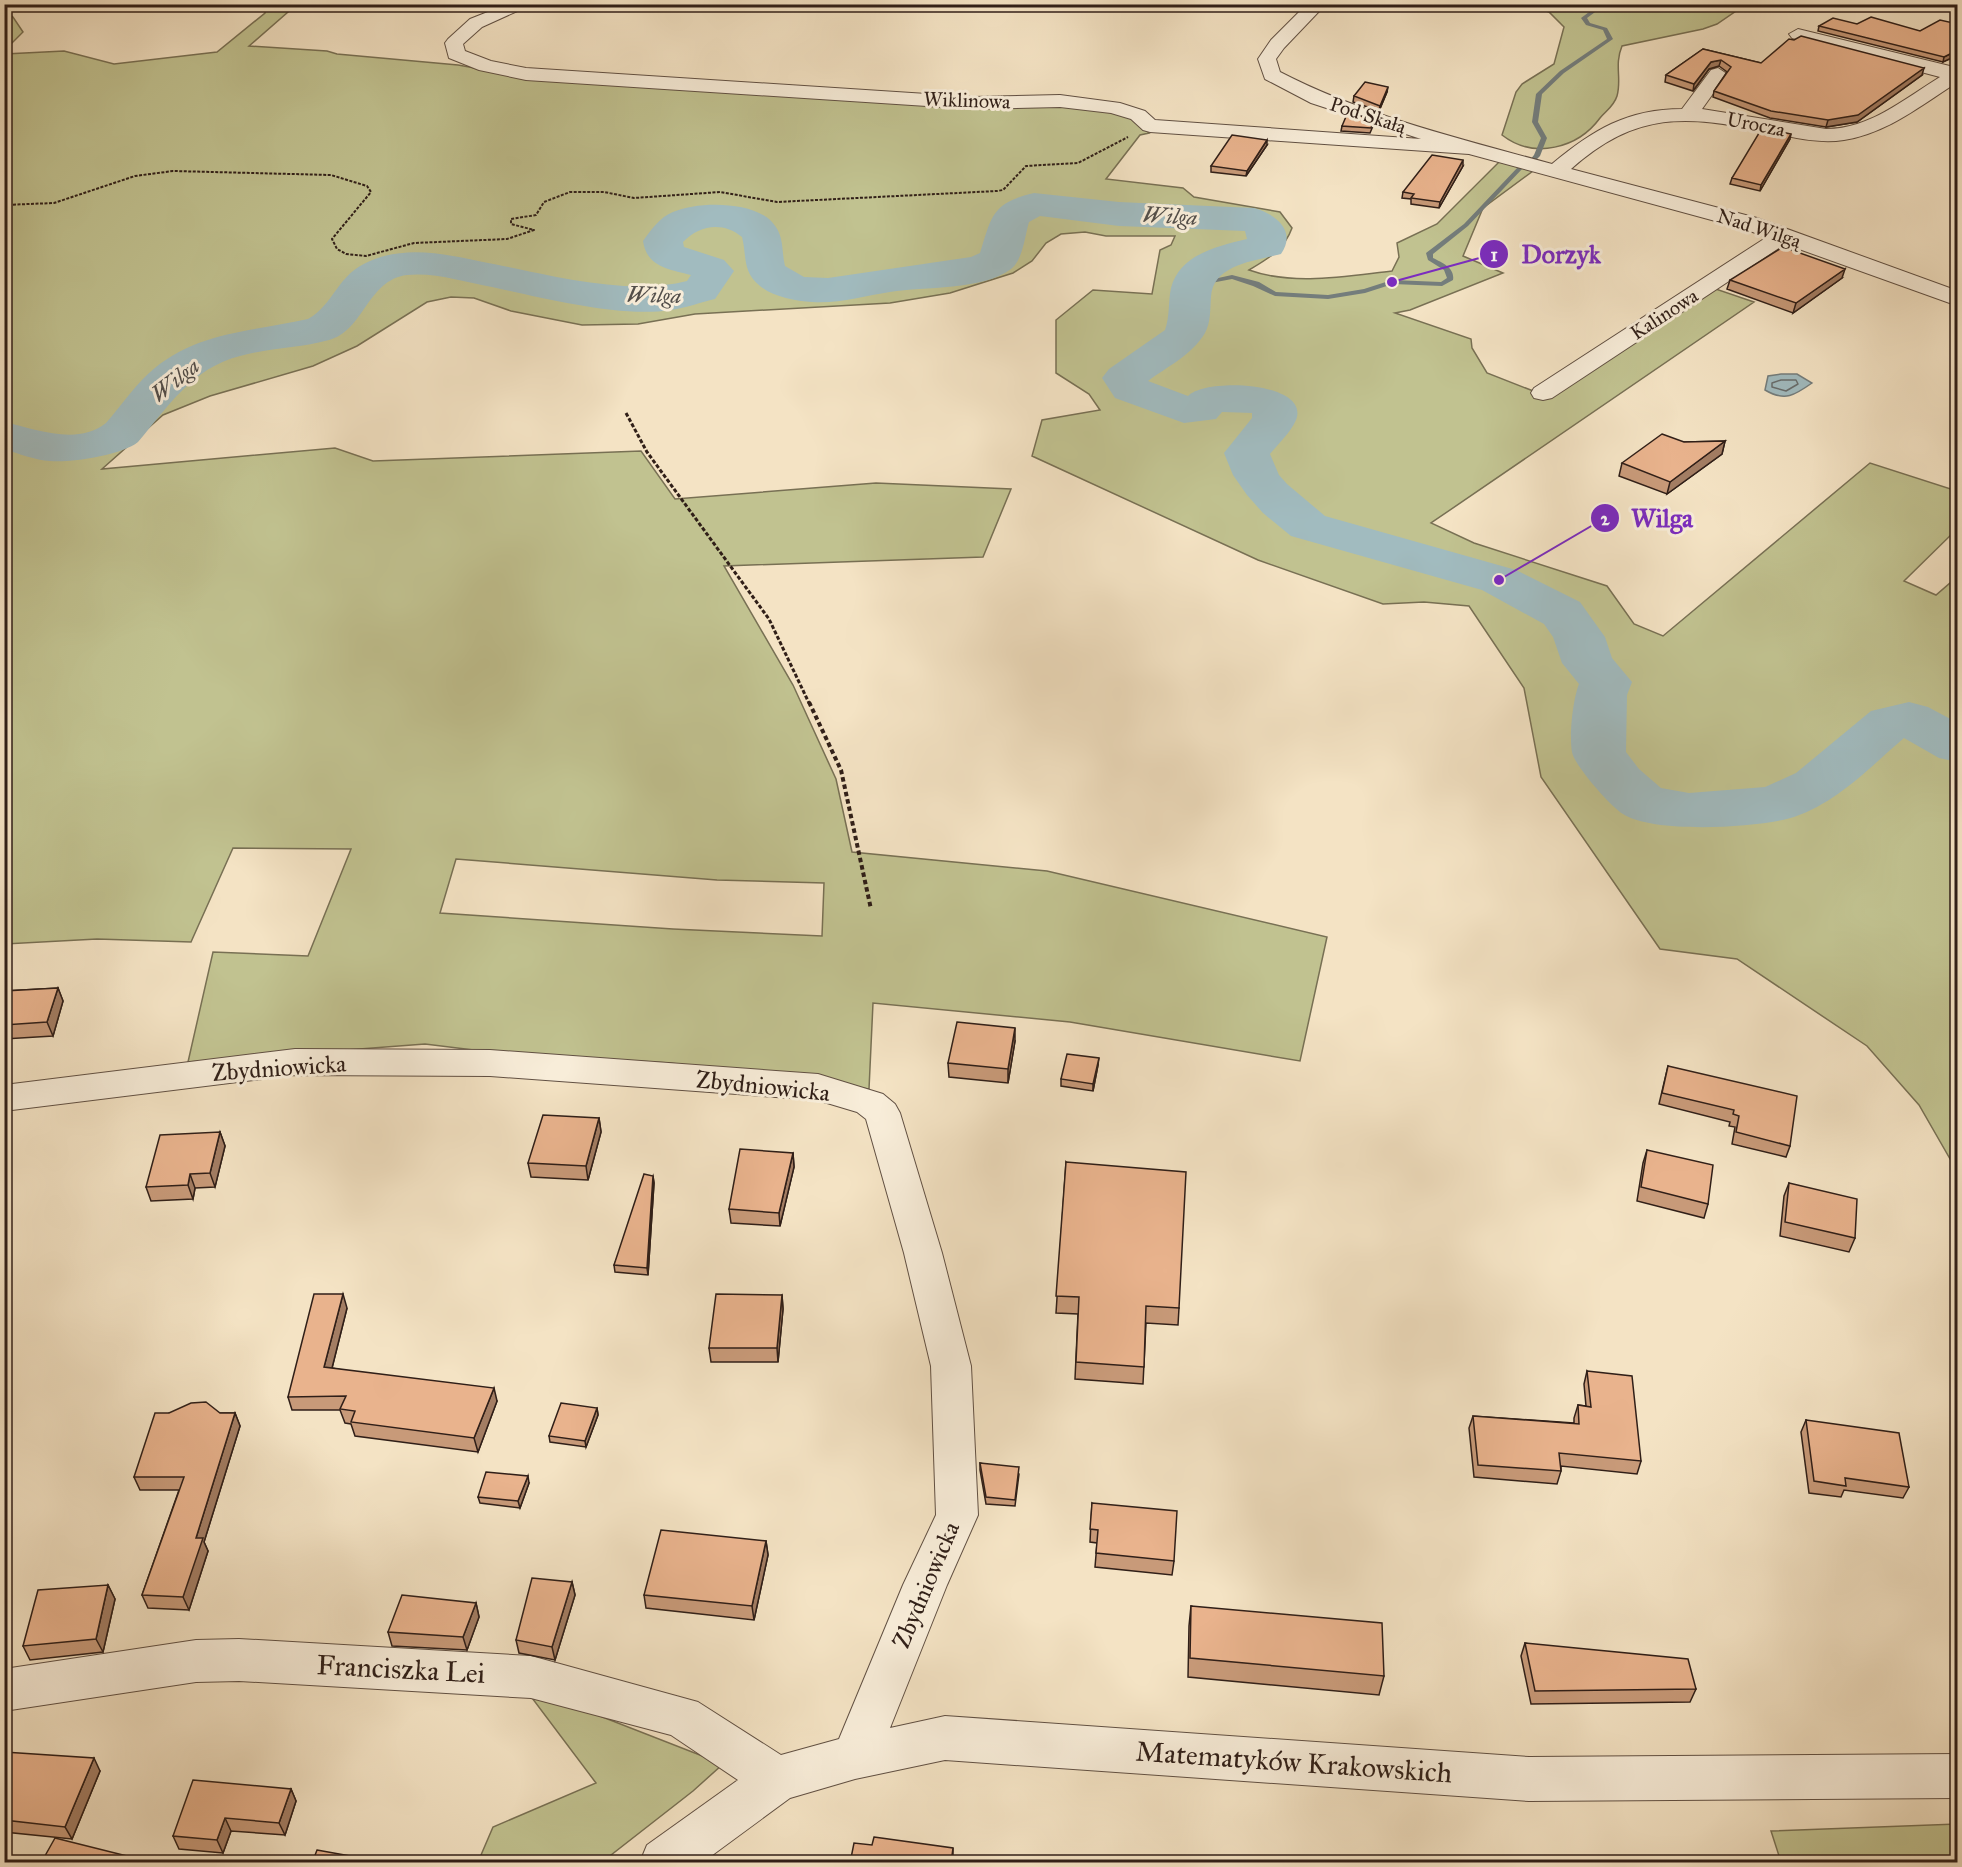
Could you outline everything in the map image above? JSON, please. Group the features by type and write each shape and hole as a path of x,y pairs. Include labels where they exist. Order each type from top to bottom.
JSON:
{"street":[{"name":"Wiklinowa","path":"525,4 476,22 454,43 456,54 486,66 526,74 973,103 1060,101 1113,107 1138,115 1150,126 1470,148"},
{"name":"Pod Skałą","path":"1318,4 1277,44 1267,59 1272,75 1318,99 1470,148 1556,171"},
{"path":"1798,34 1956,75"},
{"path":"1689,113 1719,74"},
{"name":"Urocza","path":"1556,171 1594,139 1630,121 1661,114 1689,113 1791,131 1842,135 1862,131 1956,75"},
{"name":"Nad Wilgą","path":"1556,171 1716,214 1784,235 1958,299"},
{"name":"Kalinowa","path":"1543,393 1784,235"},
{"name":"Zbydniowicka","path":"4,1098 306,1062 490,1063 818,1087 870,1103 882,1113 951,1366 957,1515 925,1585 855,1757"},
{"name":"Franciszka Lei","path":"4,1690 207,1660 531,1677 682,1717 777,1779"},
{"name":"Matematyków Krakowskich","path":"664,1863 777,1779 855,1757 945,1738 1529,1779 1958,1776"}],"path":[{"path":"4,205 54,203 135,176 173,171 331,174 368,186 371,192 332,239 337,249 346,254 366,256 414,243 507,239 522,236 534,230 511,224 511,219 536,215 544,202 570,192 604,192 634,198 720,192 777,202 997,191 1003,189 1026,166 1078,163 1150,126"},
{"path":"626,413 647,452 769,619 841,770 871,909"}],"green space":[{"path":"1792,4 1745,5 1717,24 1703,29 1622,46 1619,59 1618,90 1612,106 1580,137 1555,147 1541,149 1514,143 1502,135 1516,92 1522,84 1554,64 1564,27 1549,12 1528,5"},
{"path":"266,5 296,5 249,46 327,51 337,54 458,65 526,77 1063,105 1116,112 1135,118 1138,124 1149,133 1140,135 1106,179 1183,188 1194,197 1280,212 1292,228 1289,236 1275,253 1249,270 1284,278 1339,277 1392,271 1399,257 1397,243 1437,224 1500,161 1533,171 1483,208 1463,256 1503,273 1410,310 1395,313 1471,339 1472,348 1487,373 1546,396 1710,287 1754,302 1431,523 1474,543 1607,586 1634,624 1663,636 1870,463 1957,491 1957,529 1904,581 1936,595 1957,577 1957,1171 1919,1105 1867,1046 1737,959 1660,949 1541,777 1524,688 1469,606 1424,602 1383,604 1258,560 1032,456 1042,420 1100,410 1089,394 1056,373 1056,320 1093,290 1152,294 1160,250 1171,245 1175,236 1106,236 1085,232 1061,234 1046,243 1032,261 1013,273 950,293 890,303 695,314 638,324 582,325 511,311 474,298 451,297 427,302 357,346 313,366 210,396 163,415 102,469 335,448 373,461 641,451 675,499 876,483 1011,489 983,557 724,566 793,685 836,779 852,852 1047,871 1327,937 1300,1061 1070,1022 873,1003 869,1089 670,1063 498,1053 425,1044 188,1062 213,952 308,956 351,849 233,848 191,942 97,939 5,944 5,54 64,51 114,64 217,52 265,13","holes":["456,859 717,880 824,883 822,936 673,929 440,913"]},
{"path":"5,11 13,17 23,32 5,50"},
{"path":"523,1686 723,1764 693,1791 602,1862 478,1862 493,1827 596,1783"},
{"path":"1957,1824 1957,1862 1781,1862 1771,1831"}],"water":[{"path":"1797,374 1812,383 1800,391 1784,396 1778,396 1765,390 1768,376"}],"building":[{"path":"1871,17 1920,31 1940,20 1958,24 1958,50 1944,57 1819,26 1833,18 1857,24"},
{"path":"1801,36 1924,68 1858,115 1828,120 1771,111 1714,91 1731,67 1721,60 1711,62 1694,84 1666,75 1703,49 1761,63 1789,39 1794,40"},
{"path":"1365,82 1388,87 1380,106 1354,96"},
{"path":"1348,112 1374,120 1371,128 1342,126"},
{"path":"1762,128 1791,134 1761,185 1732,178"},
{"path":"1232,135 1267,140 1247,171 1211,166"},
{"path":"1432,155 1463,160 1440,202 1411,198 1414,194 1403,192"},
{"path":"1783,247 1845,269 1796,303 1730,280"},
{"path":"1662,434 1684,442 1725,441 1670,482 1622,463"},
{"path":"58,988 47,1022 4,1025 4,991"},
{"path":"957,1022 1015,1028 1008,1069 948,1063"},
{"path":"1067,1054 1099,1058 1093,1084 1061,1079"},
{"path":"1668,1066 1797,1096 1790,1146 1736,1132 1739,1116 1733,1114 1734,1110 1662,1093"},
{"path":"543,1115 599,1118 586,1166 528,1163"},
{"path":"220,1132 210,1173 190,1174 188,1185 146,1187 160,1135"},
{"path":"740,1149 793,1153 779,1213 729,1209"},
{"path":"1647,1150 1713,1165 1708,1204 1641,1187"},
{"path":"1066,1162 1186,1172 1179,1308 1146,1306 1144,1367 1076,1362 1079,1297 1056,1296"},
{"path":"644,1174 653,1176 647,1268 614,1265"},
{"path":"1789,1183 1857,1199 1855,1238 1785,1222"},
{"path":"314,1294 343,1294 324,1367 494,1388 474,1438 351,1422 355,1411 340,1409 346,1396 288,1397"},
{"path":"716,1294 782,1295 777,1348 709,1348"},
{"path":"1587,1371 1632,1376 1641,1461 1559,1453 1561,1471 1478,1465 1473,1416 1579,1424 1578,1405 1591,1407"},
{"path":"206,1402 220,1413 235,1413 196,1538 203,1538 183,1597 142,1595 184,1477 134,1477 155,1413 169,1413 191,1403"},
{"path":"561,1403 597,1408 585,1441 549,1436"},
{"path":"1806,1420 1899,1433 1909,1487 1845,1478 1846,1486 1814,1481"},
{"path":"980,1463 1019,1467 1015,1500 986,1497"},
{"path":"486,1472 528,1476 518,1501 478,1497"},
{"path":"1092,1503 1177,1511 1174,1561 1096,1553 1098,1530 1090,1529"},
{"path":"661,1530 766,1541 752,1606 644,1595"},
{"path":"532,1578 572,1582 552,1647 516,1640"},
{"path":"108,1585 96,1639 23,1646 38,1590"},
{"path":"402,1595 476,1603 463,1637 388,1632"},
{"path":"1191,1606 1382,1623 1384,1676 1190,1658"},
{"path":"1525,1643 1688,1659 1696,1689 1535,1691"},
{"path":"4,1752 94,1758 65,1827 4,1820"},
{"path":"193,1780 291,1789 279,1823 225,1818 217,1840 173,1836"},
{"path":"874,1837 953,1848 951,1863 850,1863 854,1843 872,1845"},
{"path":"55,1838 139,1859 137,1863 41,1863"},
{"path":"317,1850 389,1863 312,1863"}],"waterway":[{"path":"1533,160 1544,138 1535,122 1539,94 1562,72 1610,39 1605,29 1588,24 1584,18 1604,4"},
{"path":"1190,285 1232,277 1256,284 1275,294 1328,297 1365,291 1392,282 1442,284 1451,279 1449,272 1444,266 1430,259 1429,253 1466,225 1520,168"},
{"name":"Wilga","path":"4,435 53,448 114,438 122,432 154,392 191,361 230,345 323,328 333,321 353,293 366,280 382,270 399,264 435,265 576,291 627,297 670,298 701,290 714,271 665,253 663,241 673,229 686,220 703,216 725,216 745,221 759,231 763,244 764,265 774,278 799,288 828,290 901,278 962,273 986,266 998,260 1011,216 1034,204 1119,214 1254,220 1266,228 1267,246 1217,260 1198,275 1192,285 1189,319 1184,333 1169,348 1124,378 1130,389 1184,410 1200,410 1209,400 1226,399 1250,400 1274,406 1274,419 1247,453 1263,485 1279,503 1308,526 1499,580 1562,613 1579,637 1588,663 1606,682 1601,695 1599,753 1619,781 1644,803 1689,811 1775,804 1816,785 1890,722 1909,718 1958,746"}],"place":[{"name":"Dorzyk","path":"1392,282"},
{"name":"Wilga","path":"1499,580"}]}
